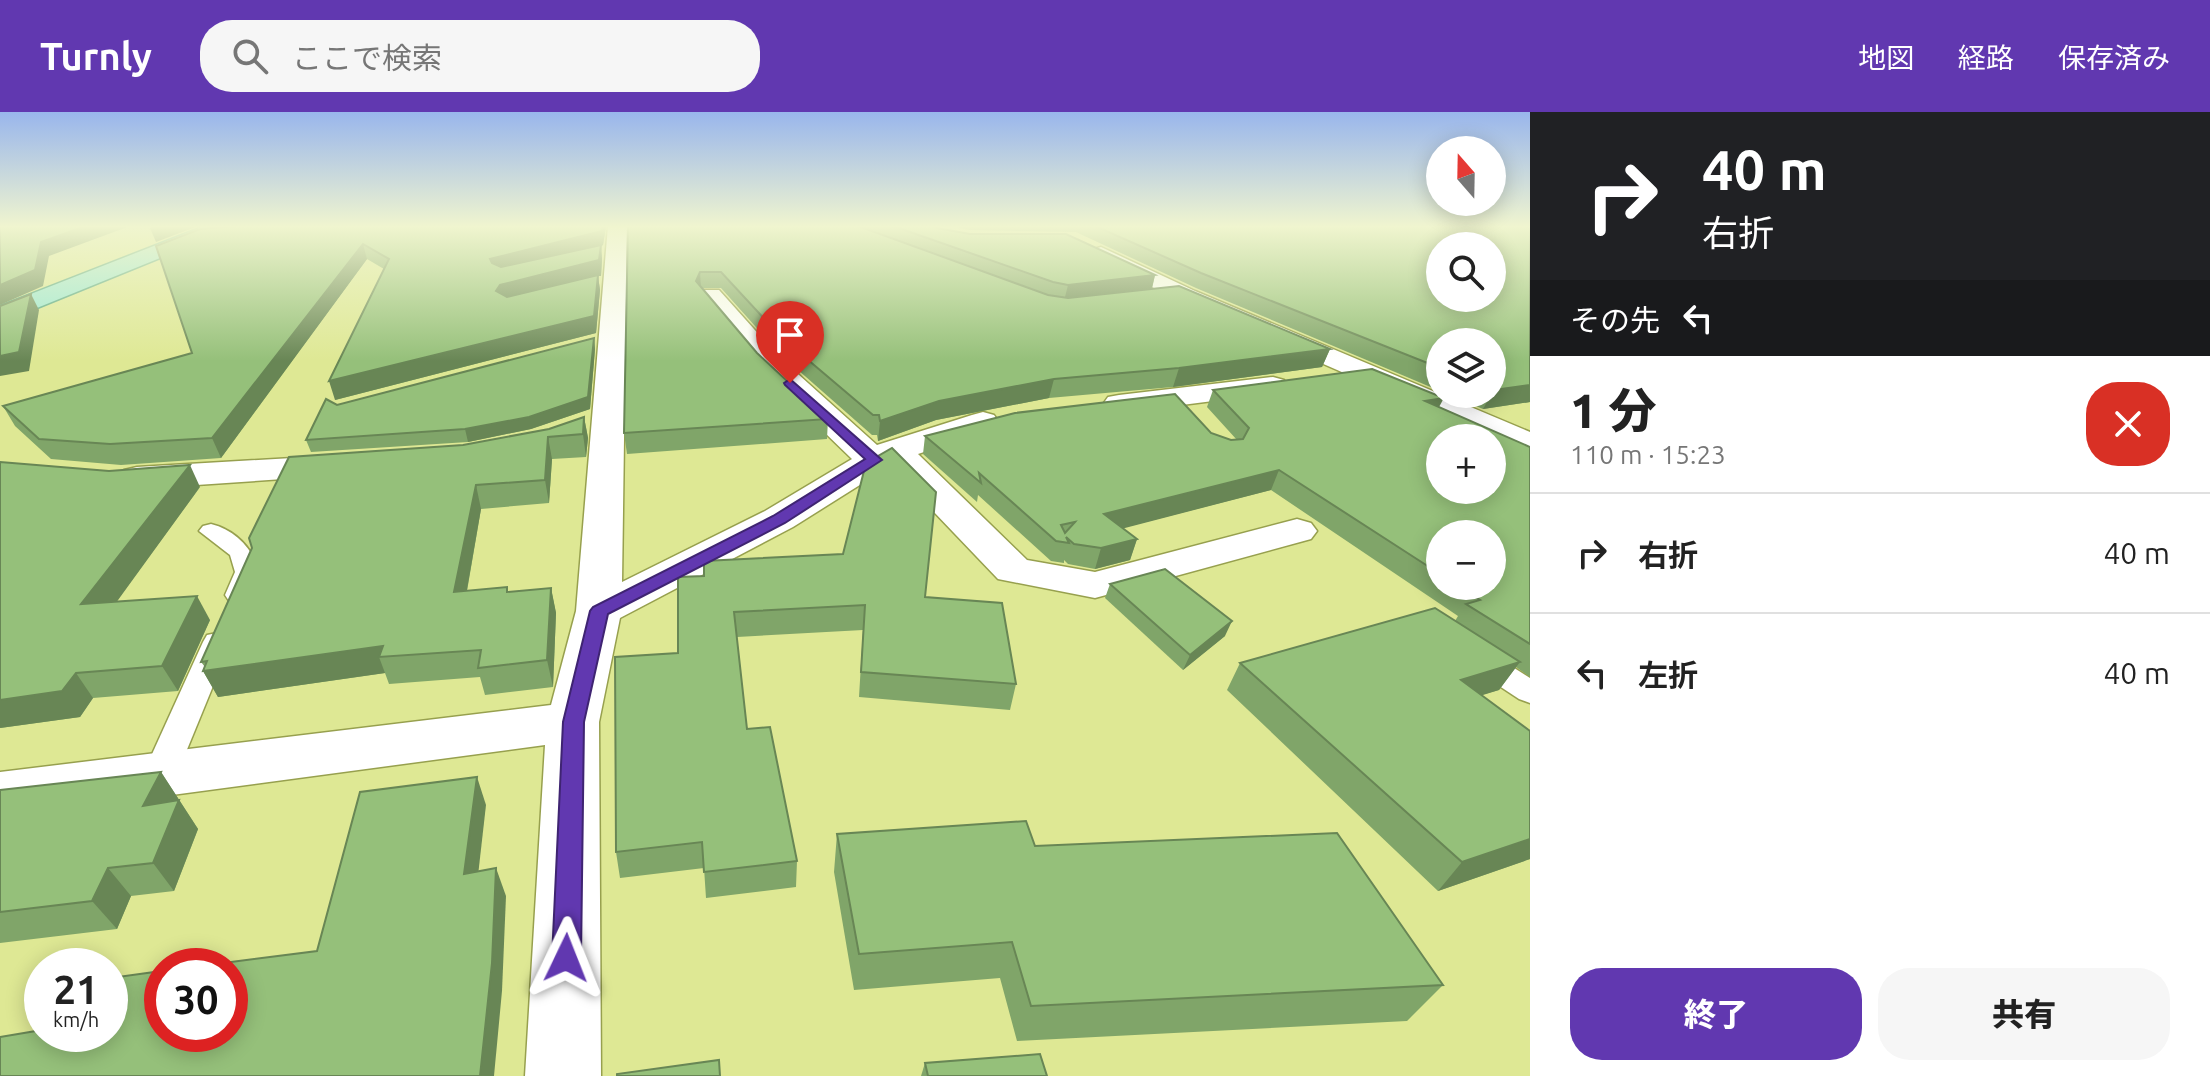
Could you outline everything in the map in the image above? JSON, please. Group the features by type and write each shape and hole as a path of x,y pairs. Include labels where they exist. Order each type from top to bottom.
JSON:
{"main road":[{"path":"0,292 65,271"},
{"path":"0,315 99,271"}],"street":[{"path":"563,1076 573,722 599,611 594,421 609,271"},
{"path":"1135,271 1530,444"},
{"path":"711,295 769,363 884,455 1013,570 1095,585 1297,531"},
{"path":"1081,407 1366,374"},
{"path":"1178,398 1205,428"},
{"path":"599,611 779,519 884,455 949,430 1020,414"},
{"path":"108,478 178,477 376,463"},
{"path":"0,795 573,722"}],"lane":[{"path":"1153,297 1183,294"},
{"path":"160,774 248,572 241,552 211,531"},
{"path":"1453,642 1530,692"}],"building":[{"path":"0,271 33,271 0,285"},
{"path":"164,271 342,271 212,438 110,444 39,439 3,406 192,353"},
{"path":"383,271 555,271 500,285 496,291 507,297 598,275 594,316 329,381"},
{"path":"627,271 982,271 1048,295 1068,298 1179,286 1330,349 1179,368 1054,379 939,401 880,421 879,415 873,415 781,337 721,272 700,272 696,281 757,353 828,419 624,433"},
{"path":"1022,271 1146,271 1155,275 1068,285"},
{"path":"1196,271 1426,271 1426,312 1506,312 1506,271 1530,271 1530,385 1506,388 1506,328 1426,328 1426,362"},
{"path":"31,294 19,352 0,356 0,306"},
{"path":"594,338 588,397 529,417 465,429 306,440 326,399 337,405"},
{"path":"1372,369 1426,391 1426,408 1441,408 1478,424 1426,424 1426,504 1506,504 1506,436 1530,447 1530,644 1466,604 1480,600 1506,600 1506,520 1426,520 1426,565 1279,470 1104,514 1137,539 1101,548 1074,544 1066,537 1069,543 1056,541 979,473 981,483 925,436 1015,413 1175,394 1211,433 1231,440 1243,439 1249,428 1213,390","holes":["1075,522 1065,533 1061,525"]},
{"path":"584,417 583,434 548,437 545,480 476,485 454,592 507,587 507,592 551,588 547,660 478,668 481,650 379,657 383,646 203,671 207,661 201,662 252,548 249,538 289,457 463,445 549,429"},
{"path":"892,448 936,492 925,597 1002,603 1016,684 861,672 865,605 734,612 747,729 770,727 797,861 704,872 702,842 616,852 615,657 678,653 678,577 704,576 704,561 843,554 866,463"},
{"path":"0,462 109,471 190,465 81,604 197,596 162,666 76,673 62,691 0,700"},
{"path":"1165,569 1232,621 1190,655 1110,584"},
{"path":"1435,608 1520,662 1461,680 1530,731 1530,839 1462,862 1240,663"},
{"path":"161,772 143,806 179,800 153,863 108,868 92,901 0,912 0,790"},
{"path":"477,777 464,874 496,868 492,963 480,1076 0,1076 0,1037 24,1033 24,1052 128,1052 128,976 144,973 144,1052 248,1052 248,960 317,951 360,792"},
{"path":"1026,821 1035,846 1337,833 1443,985 1031,1006 1012,942 859,954 837,834"},
{"path":"1040,1054 1047,1076 928,1076 925,1063"},
{"path":"719,1060 720,1076 617,1076 617,1074"}],"route":[{"path":"566,958 573,722 599,611 779,519 874,460 790,383"}]}
